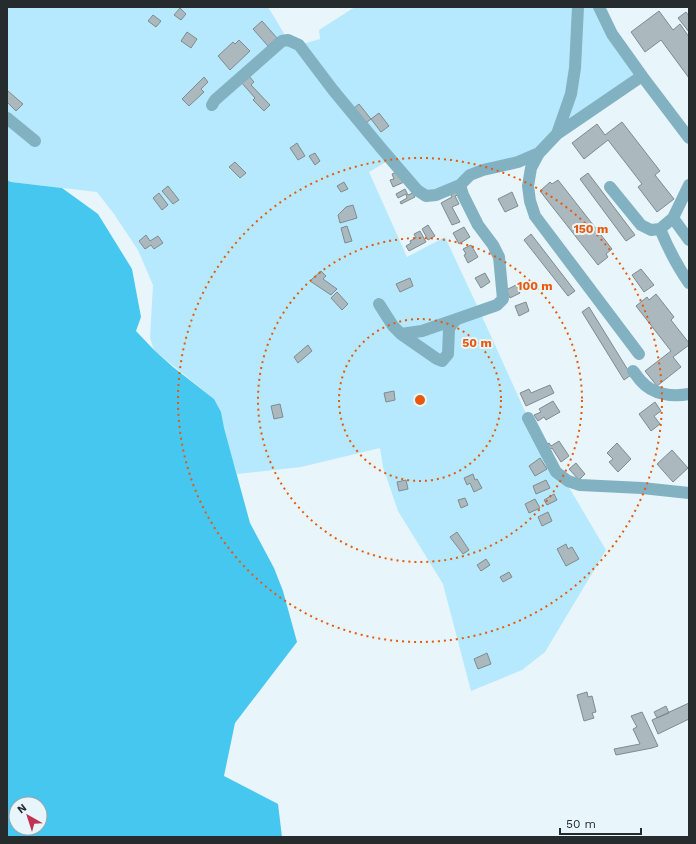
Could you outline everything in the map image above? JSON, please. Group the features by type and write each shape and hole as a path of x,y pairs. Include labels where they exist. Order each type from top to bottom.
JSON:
{"street":[{"path":"557,134 571,94 575,68 578,7"},
{"path":"602,8 612,34 689,138"},
{"path":"212,105 215,100 282,41 288,40 299,45 333,90 417,190 426,196 436,195 460,185 470,176 483,170 518,162 539,153"},
{"path":"639,354 535,216 530,201 528,186 531,168 539,153 557,134 642,76"},
{"path":"7,118 35,141"},
{"path":"401,334 422,331 456,320 497,305 503,299 499,257 493,245 478,225 463,195 460,185"},
{"path":"610,187 641,225 651,230 660,229 673,218 689,185"},
{"path":"673,218 689,240"},
{"path":"660,229 682,273 689,283"},
{"path":"379,304 393,326 401,334 442,361 448,354 449,329 456,320"},
{"path":"633,371 642,382 650,388 663,394 680,396 689,394"},
{"path":"528,418 556,472 568,481 580,485 642,488 689,493"}],"shaded area":[{"path":"7,7 268,7 288,40 299,45 320,39 319,30 355,7 599,7 642,76 539,153 426,196 391,159 369,172 407,257 445,237 528,418 606,550 545,652 522,670 471,691 443,584 398,511 383,467 380,448 301,467 237,474 214,399 154,350 150,338 153,285 138,250 97,192 11,182 7,180"},
{"path":"7,180 11,182 62,188 98,214 132,269 141,317 136,331 173,367 214,399 221,412 250,523 274,568 283,591 297,642 235,723 224,776 278,804 282,837 7,837"}],"building":[{"path":"180,8 186,14 181,20 174,15"},
{"path":"659,11 673,30 680,24 689,37 689,78 661,40 645,52 631,32"},
{"path":"686,12 689,16 689,32 678,18"},
{"path":"153,15 161,21 156,27 148,21"},
{"path":"262,21 277,38 268,46 253,29"},
{"path":"187,32 197,39 191,48 181,41"},
{"path":"239,40 250,51 230,70 218,56 233,42 235,44"},
{"path":"248,75 254,82 251,85 270,105 264,111 253,100 255,98 241,82"},
{"path":"204,77 208,82 201,89 204,92 189,106 182,99"},
{"path":"8,91 23,104 16,111 7,102"},
{"path":"359,104 371,119 366,123 354,108"},
{"path":"379,113 389,126 381,132 371,119"},
{"path":"622,122 660,171 655,175 674,199 657,212 638,187 642,184 608,140 584,159 572,143 597,124 605,135"},
{"path":"297,143 305,156 298,160 290,148"},
{"path":"315,153 320,161 315,165 309,156"},
{"path":"235,162 246,173 240,178 229,167"},
{"path":"399,171 404,182 393,187 390,180 394,179 392,174"},
{"path":"588,173 635,235 626,241 580,179"},
{"path":"558,180 612,249 606,254 608,257 598,265 540,191 550,182 552,184"},
{"path":"344,182 348,189 341,192 337,186"},
{"path":"168,186 179,200 173,204 162,191"},
{"path":"405,189 408,195 413,193 415,197 401,204 400,202 407,198 406,194 398,198 396,194"},
{"path":"456,189 458,195 455,196 459,204 452,207 460,222 452,225 441,203 452,197 450,192"},
{"path":"512,192 518,206 505,212 498,199"},
{"path":"159,193 168,205 162,210 153,198"},
{"path":"353,205 357,218 340,223 338,215 346,207"},
{"path":"428,225 435,236 428,240 422,229"},
{"path":"347,226 352,241 345,243 341,228"},
{"path":"464,227 470,237 459,244 453,233"},
{"path":"420,231 426,242 409,251 406,246 411,243 410,241 416,238 414,234"},
{"path":"531,234 575,291 568,296 524,240"},
{"path":"146,235 150,241 158,236 163,243 154,249 151,245 145,249 139,241"},
{"path":"471,245 478,257 468,263 463,249"},
{"path":"641,269 654,285 644,292 632,275"},
{"path":"321,271 326,276 323,279 337,289 331,295 310,281"},
{"path":"485,273 490,282 481,288 475,278"},
{"path":"410,278 413,286 400,292 396,284"},
{"path":"516,285 520,293 510,298 506,290"},
{"path":"337,292 348,304 342,310 331,298"},
{"path":"656,294 674,317 671,320 689,343 689,345 673,357 681,367 657,386 645,371 671,351 636,306 647,297 649,300"},
{"path":"526,302 529,311 519,316 515,306"},
{"path":"589,307 631,375 624,380 582,312"},
{"path":"308,345 312,351 298,363 294,357"},
{"path":"550,385 554,393 526,406 520,393 529,389 531,393"},
{"path":"394,391 395,400 386,402 384,393"},
{"path":"553,401 560,412 546,420 544,417 538,421 534,415 541,412 539,409"},
{"path":"655,402 661,411 654,416 660,424 651,431 639,414"},
{"path":"280,404 283,417 274,419 271,406"},
{"path":"559,441 569,456 561,462 552,448 548,451 544,447 549,443 551,446"},
{"path":"617,443 631,459 618,472 609,462 613,459 607,453"},
{"path":"672,450 688,468 673,482 657,464"},
{"path":"540,458 547,469 535,476 529,466"},
{"path":"576,463 585,474 579,480 569,469"},
{"path":"473,474 475,480 477,479 482,488 474,492 470,483 467,485 464,478"},
{"path":"406,480 408,489 399,491 397,482"},
{"path":"546,480 550,488 536,494 533,486"},
{"path":"554,494 557,500 547,505 544,500"},
{"path":"465,498 468,505 461,508 458,500"},
{"path":"535,499 540,508 529,513 525,504"},
{"path":"548,512 552,521 542,526 538,517"},
{"path":"457,532 469,550 463,554 450,537"},
{"path":"566,544 568,549 572,547 579,559 566,566 557,549"},
{"path":"486,559 490,565 481,571 477,565"},
{"path":"509,572 512,577 503,582 500,577"},
{"path":"487,653 491,664 478,669 474,659"},
{"path":"587,692 588,697 592,696 596,712 592,713 594,718 584,721 577,695"},
{"path":"689,703 689,719 658,734 652,720"},
{"path":"666,706 669,713 657,718 654,712"},
{"path":"642,712 658,746 616,755 614,749 640,744 633,729 637,727 631,716"}]}
